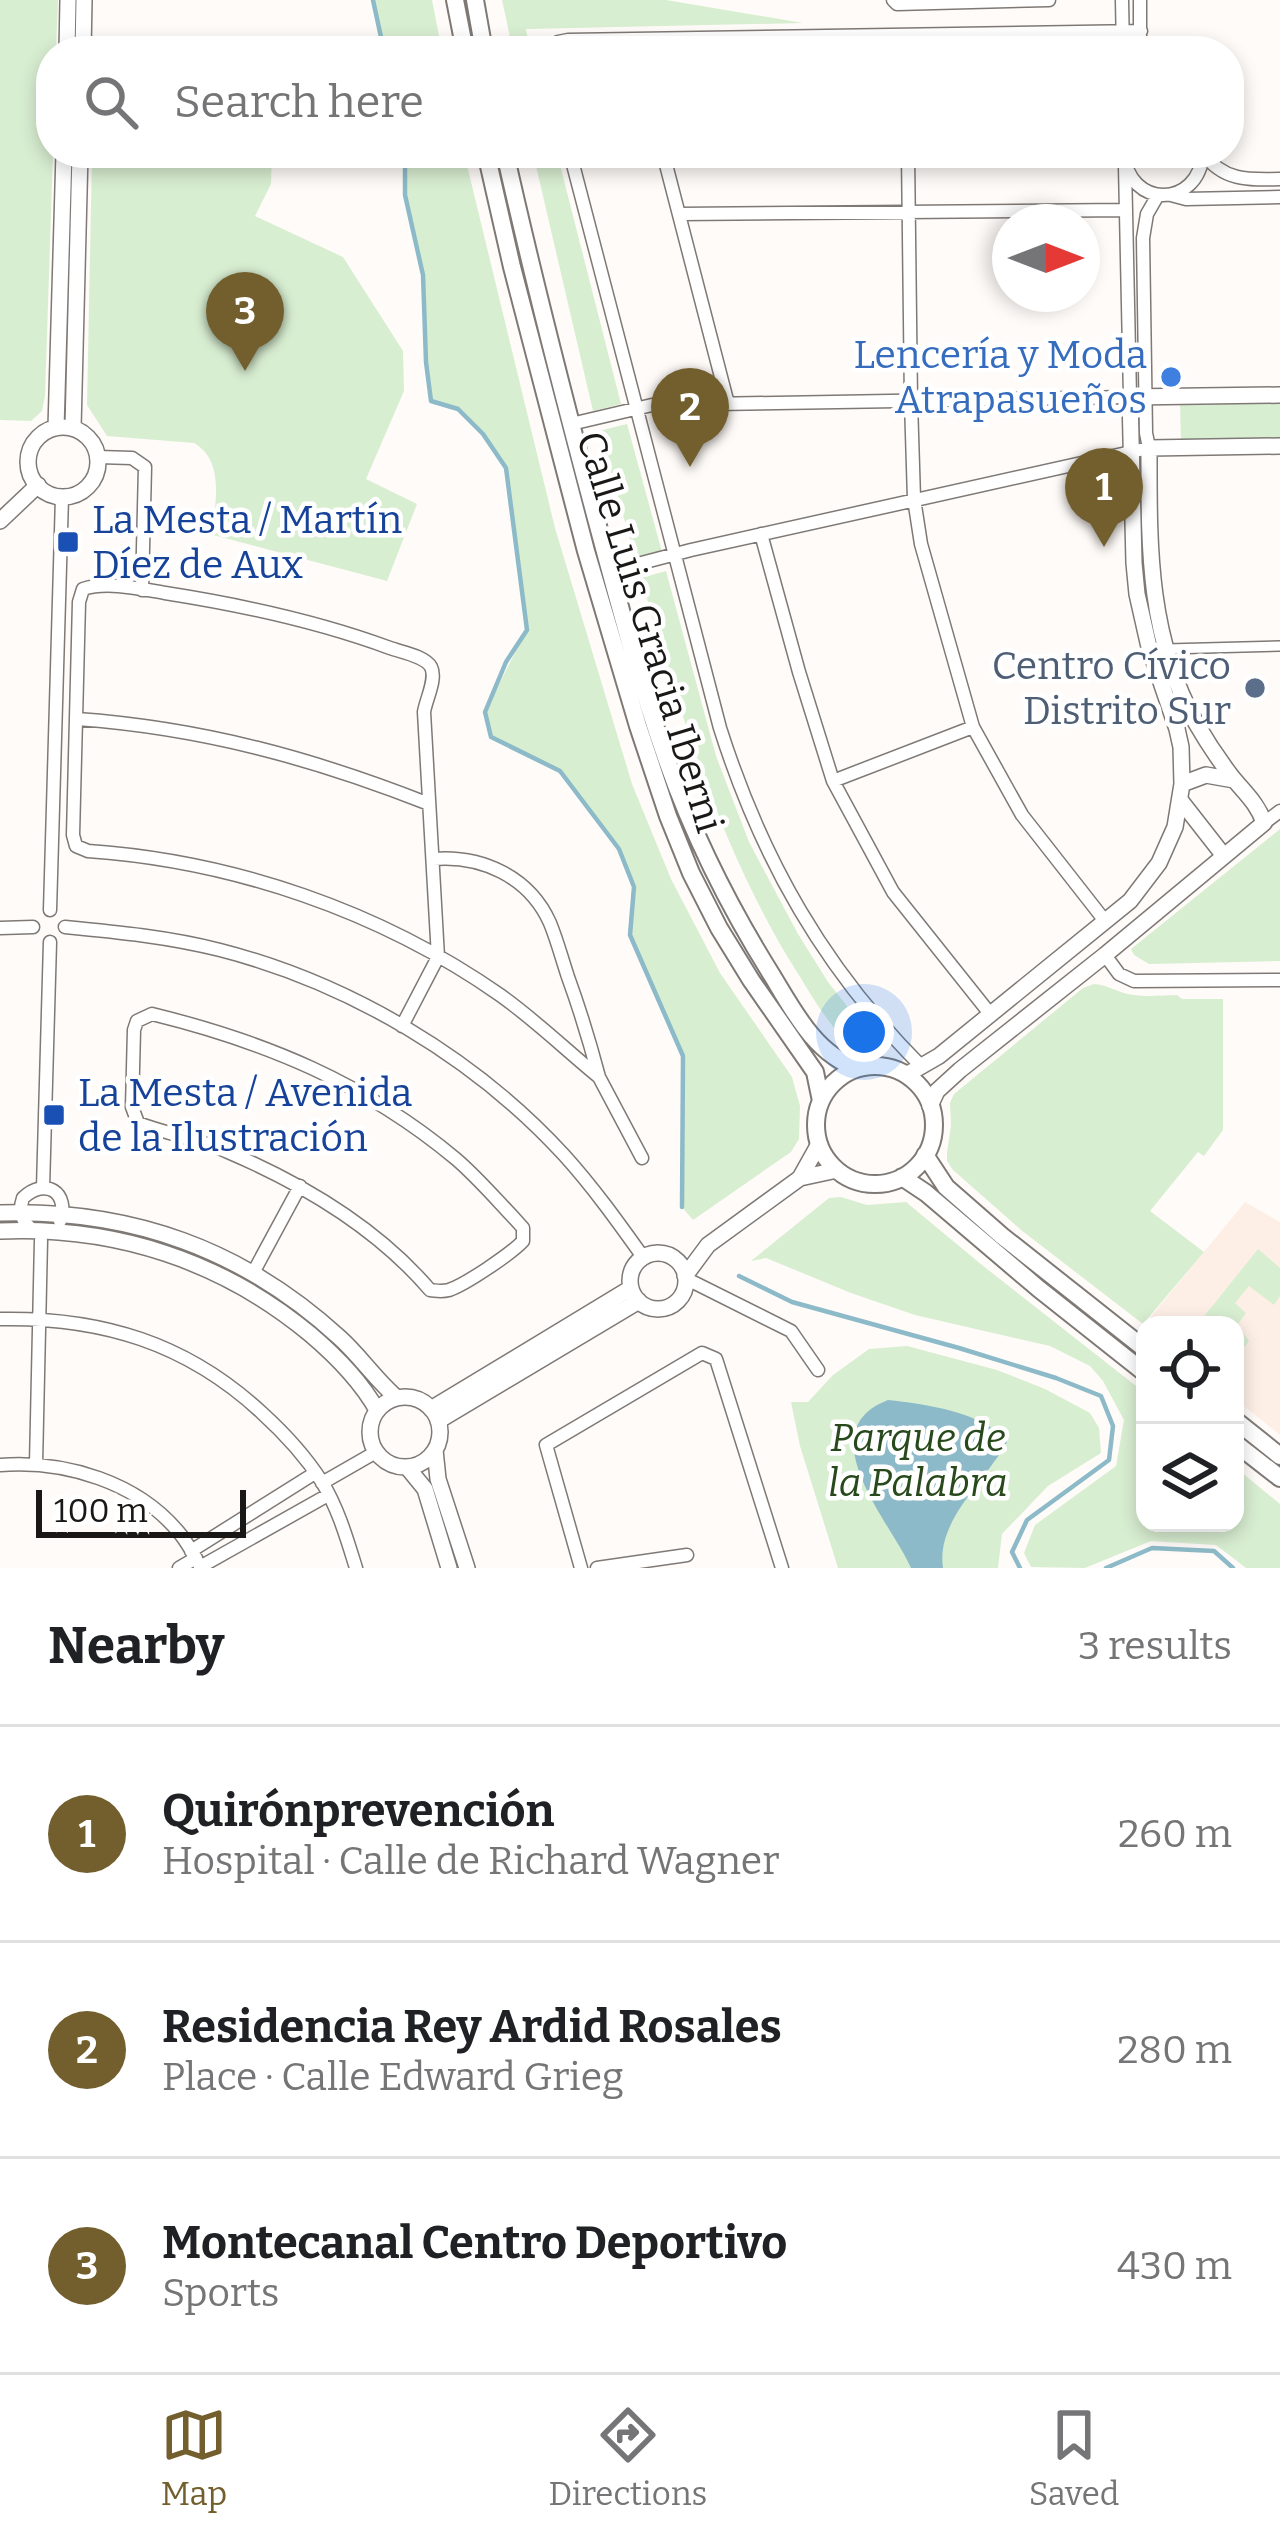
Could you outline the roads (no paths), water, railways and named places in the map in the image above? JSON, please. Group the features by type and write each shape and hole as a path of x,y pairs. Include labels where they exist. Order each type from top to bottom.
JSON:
{"main road":[{"path":"455,0 462,36"},
{"path":"475,0 481,36"},
{"name":"Calle Luis Gracia Iberni","path":"490,168 586,551 668,816 719,928 813,1068 821,1101"},
{"name":"Calle Luis Gracia Iberni","path":"510,168 571,424 665,755 742,929 818,1043 834,1059 858,1068"},
{"path":"858,1068 914,1071 930,1106 933,1126 925,1155 891,1181 857,1181 837,1170 819,1144 816,1118 821,1101 840,1077 858,1068"},
{"path":"925,1155 946,1187 1136,1342"},
{"path":"902,1177 1136,1366"},
{"path":"1240,1424 1280,1456"},
{"path":"1244,1450 1280,1478"}],"street":[{"path":"67,36 68,0"},
{"path":"83,36 84,0"},
{"path":"893,0 897,4 1049,0"},
{"path":"1122,0 1123,36"},
{"path":"1140,0 1141,36"},
{"path":"1002,2 1003,32"},
{"path":"880,36 1141,31"},
{"path":"64,168 65,428"},
{"path":"65,428 79,168"},
{"path":"573,168 738,785 792,900 827,956 899,1044 914,1071 991,1015 1139,891 1159,863 1175,827 1181,793 1177,729 1149,647 1134,563 1140,449"},
{"path":"667,168 728,404"},
{"path":"908,168 914,499 921,544 973,727 1022,815 1106,921"},
{"path":"1124,168 1152,583 1167,649 1187,705 1264,823"},
{"path":"1128,168 1134,182 1164,195 1186,199 1280,197"},
{"path":"1138,397 1147,214 1164,195 1179,192 1194,180 1200,168"},
{"path":"1216,168 1233,177 1280,178"},
{"path":"679,214 1126,210"},
{"path":"571,424 636,407 1280,395"},
{"path":"65,428 88,438 98,457 97,472 89,485 74,495 49,494 28,468 36,440 65,428"},
{"path":"610,571 1140,449 1280,446"},
{"path":"98,457 132,458 145,466 142,590"},
{"path":"0,521 38,485"},
{"path":"50,910 62,496"},
{"path":"761,534 832,781 893,892 991,1015"},
{"path":"402,1026 438,957 424,712 433,672 428,662 279,614 142,590 87,587 80,594 76,847 172,860 252,879 350,913 438,957 501,995 599,1077"},
{"path":"1167,649 1280,646"},
{"path":"76,719 155,726 256,746 372,781 429,804"},
{"path":"832,781 973,727"},
{"path":"1181,793 1193,778 1206,775 1234,780"},
{"path":"1181,793 1224,856"},
{"path":"930,1106 945,1083 1280,811"},
{"path":"433,859 461,859 492,867 535,899 554,934 599,1077 642,1158"},
{"path":"50,910 62,916 65,927 62,936 50,942 38,938 33,927 37,916 50,910"},
{"path":"0,928 33,927"},
{"path":"65,927 167,938 256,960 402,1026 483,1082 562,1153 644,1257"},
{"path":"43,1188 50,942"},
{"path":"1106,955 1119,974 1134,981 1280,980"},
{"path":"152,1014 216,1030 274,1050 341,1082 396,1114 457,1160 523,1228 524,1236 514,1250 459,1285 445,1292 430,1290 354,1221 300,1186 224,1150 136,1120 132,1107 137,1021 152,1014"},
{"path":"800,1178 819,1144"},
{"path":"708,1245 670,1256 654,1253 644,1257 631,1274 635,1295 657,1309 670,1306 680,1297 685,1277 708,1245 800,1178 837,1170"},
{"path":"253,1273 300,1186"},
{"path":"43,1188 59,1196 63,1214 58,1224 42,1234 20,1213 28,1192 43,1188"},
{"path":"0,1214 63,1214 148,1228 214,1252 312,1314 397,1398"},
{"path":"0,1231 84,1234 142,1245 228,1278 285,1313 320,1342 348,1369 377,1410"},
{"path":"36,1464 42,1234"},
{"path":"670,1256 685,1277 791,1331 818,1370"},
{"path":"434,1415 635,1295"},
{"path":"0,1319 39,1318 144,1338 232,1386 285,1435 322,1484 356,1568"},
{"path":"581,1568 547,1445 702,1353 716,1359 782,1568"},
{"path":"449,1568 425,1490 407,1468 386,1462 376,1452 370,1435 377,1410 397,1398 416,1399 434,1415 439,1436 435,1450 438,1479 466,1568"},
{"path":"407,1468 423,1462 435,1450"},
{"path":"179,1568 376,1452"},
{"path":"0,1465 72,1470 120,1486 158,1512 181,1535 197,1561"},
{"path":"197,1561 322,1484"},
{"path":"597,1568 687,1555"}],"water":[{"path":"888,1400 969,1417 1007,1442 954,1518 943,1550 943,1568 911,1568 862,1479 855,1433 865,1414"}],"waterway":[{"path":"373,0 381,36"},
{"path":"405,168 405,195 423,275 431,401 458,409 483,434 506,468 527,630 506,662 485,712 491,737 560,771 619,849 634,887 630,935 683,1056 682,1207"},
{"path":"739,1276 792,1302 959,1348 1101,1396 1113,1426 1109,1460 1027,1520 1012,1552 1020,1568"},
{"path":"1106,1568 1152,1548 1214,1551 1233,1568"}],"place":[{"name":"Montecanal Centro Deportivo","path":"245,371"},
{"name":"Lencería y Moda Atrapasueños","path":"1171,377"},
{"name":"Residencia Rey Ardid Rosales","path":"690,467"},
{"name":"La Mesta / Martín Díez de Aux","path":"68,542"},
{"name":"Quirónprevención","path":"1104,547"},
{"name":"Centro Cívico Distrito Sur","path":"1255,688"},
{"name":"La Mesta / Avenida de la Ilustración","path":"54,1115"}],"park label":[{"name":"Parque de la Palabra","path":"918,1460"}]}
